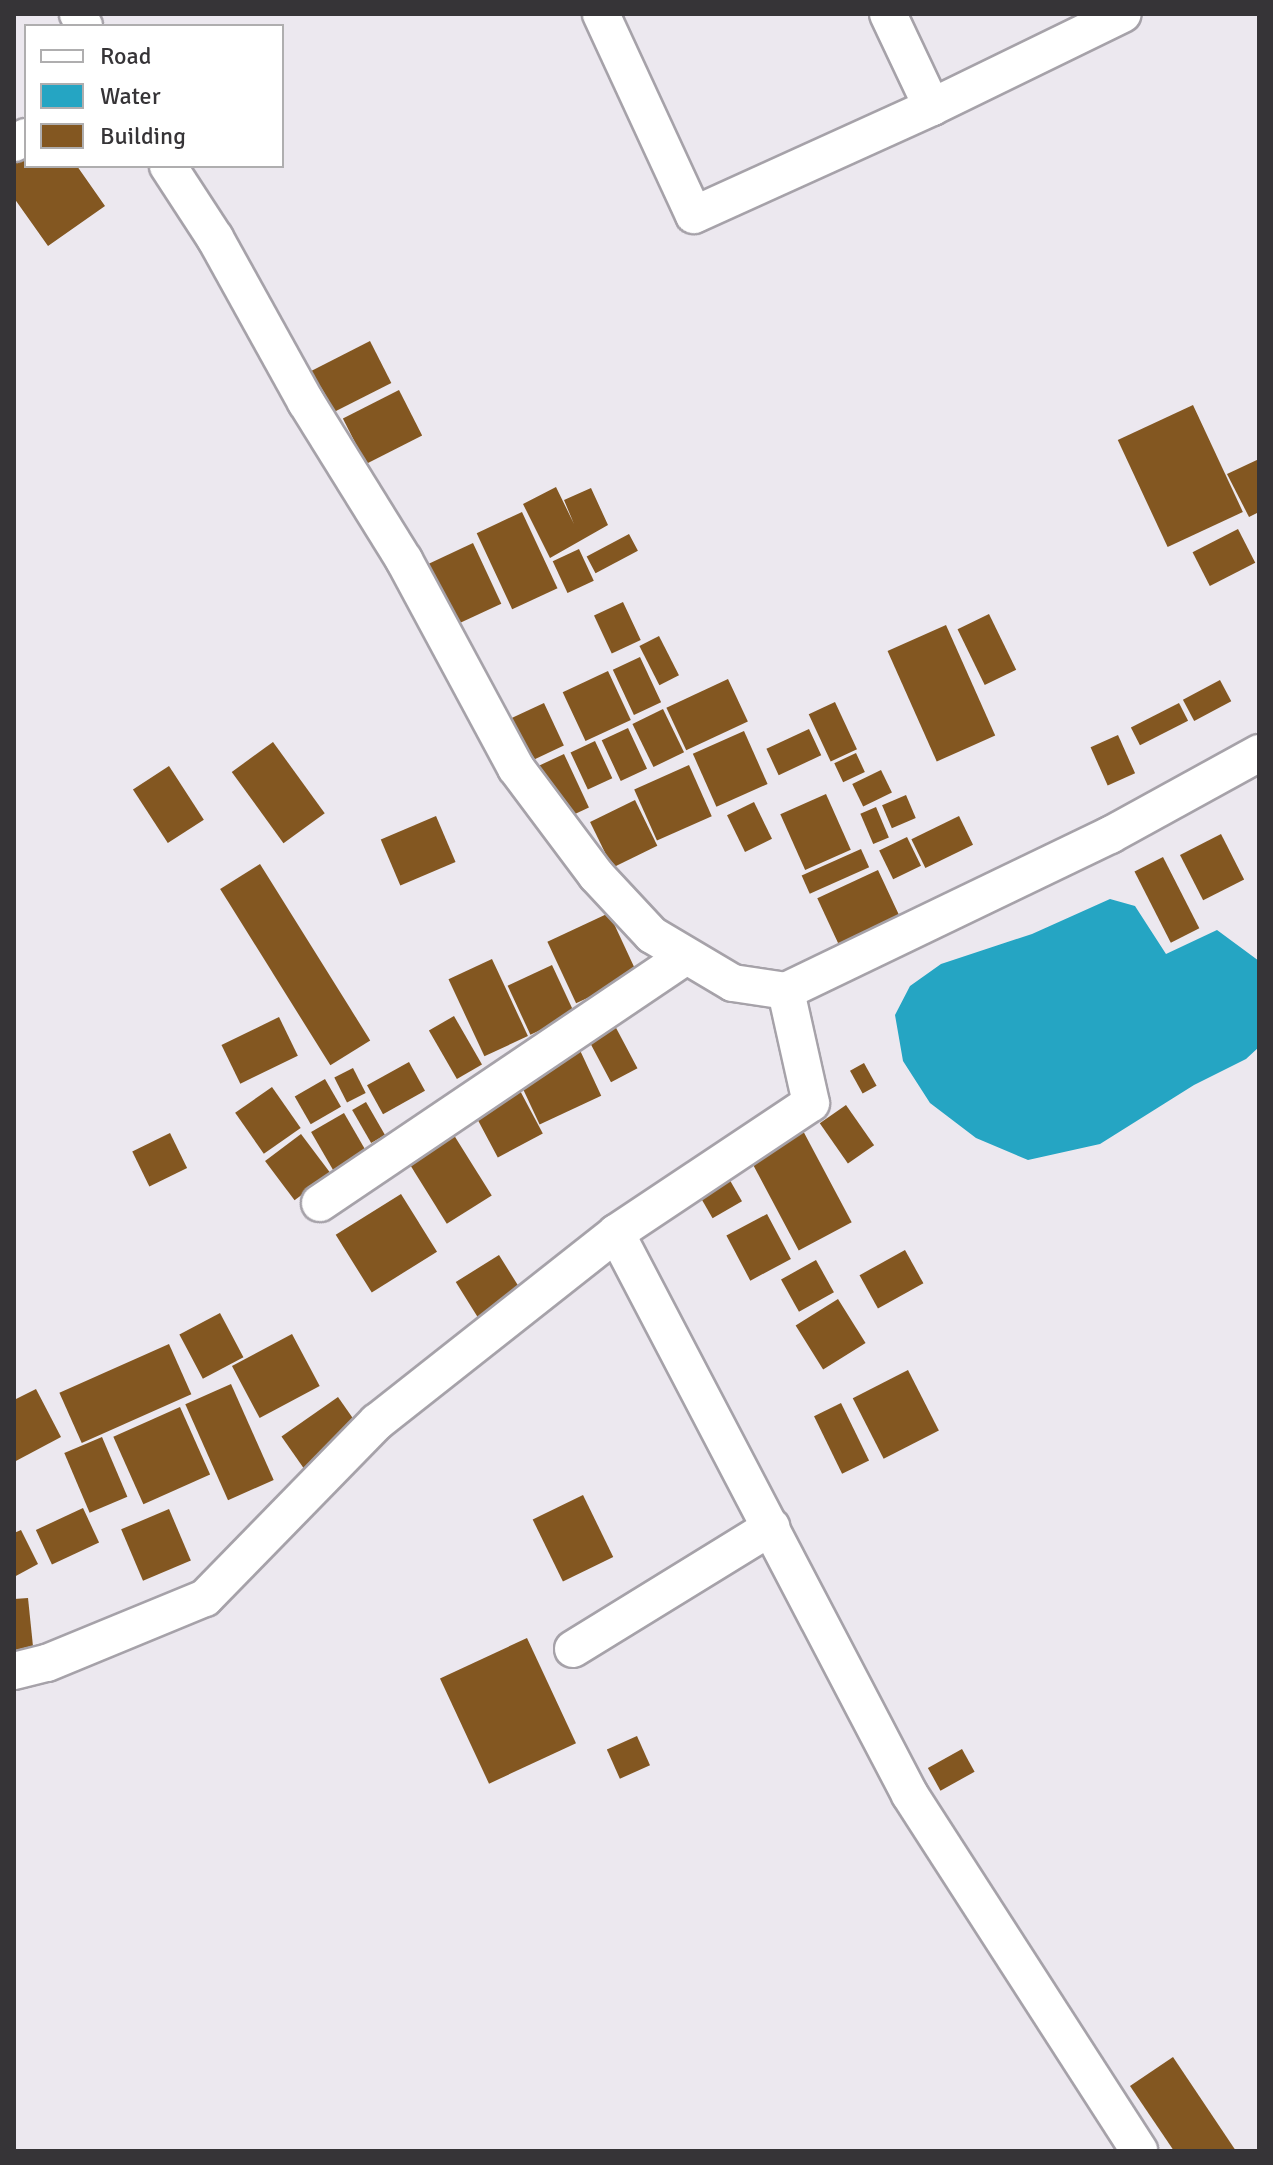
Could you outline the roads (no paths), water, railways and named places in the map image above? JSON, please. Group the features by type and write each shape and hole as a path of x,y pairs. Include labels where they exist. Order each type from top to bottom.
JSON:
{"street":[{"path":"601,14 694,215 932,107 1123,14"},
{"path":"888,14 932,107"},
{"path":"169,168 223,252 306,402 404,560 516,768 596,875 652,935 733,983 786,991 1110,835 1259,753"},
{"path":"320,1203 685,957"},
{"path":"14,1671 47,1663 205,1598 377,1422 616,1233 811,1103 786,991"},
{"path":"616,1233 910,1795 1139,2151"},
{"path":"573,1649 771,1527"}],"water":[{"path":"1110,899 1135,906 1166,954 1217,930 1259,961 1259,1047 1246,1059 1194,1085 1100,1144 1028,1160 976,1138 930,1103 903,1061 895,1015 910,986 941,964 1032,934"}]}
